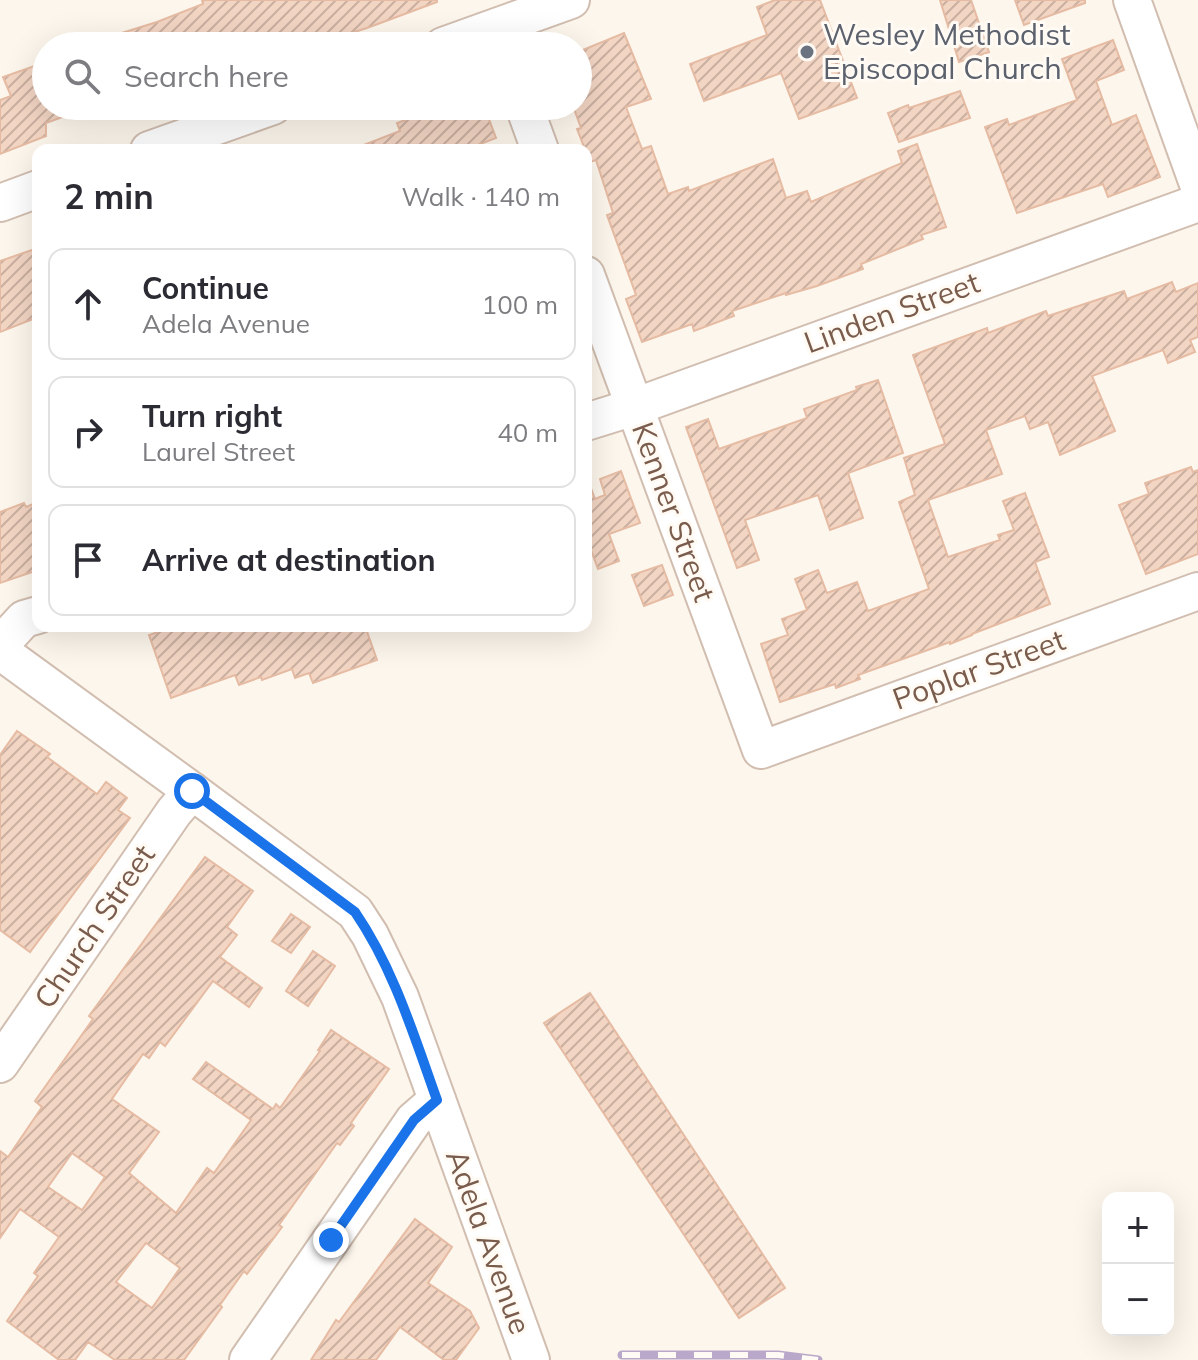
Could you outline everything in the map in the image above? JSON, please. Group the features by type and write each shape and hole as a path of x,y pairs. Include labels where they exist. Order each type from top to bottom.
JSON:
{"street":[{"path":"475,32 571,0"},
{"path":"1132,0 1198,184"},
{"path":"166,144 234,120"},
{"path":"529,120 538,144"},
{"path":"0,203 32,191"},
{"name":"Linden Street","path":"592,420 1198,203"},
{"name":"Kenner Street","path":"592,292 761,750"},
{"name":"Poplar Street","path":"761,750 1198,591"},
{"path":"0,645 24,619 32,617"},
{"name":"Adela Avenue","path":"0,651 355,912 370,935 400,997 531,1360"},
{"name":"Church Street","path":"0,1064 174,812 192,791"},
{"path":"248,1360 414,1120 437,1100"}],"building":[{"path":"202,0 437,0 355,32 125,32 203,4"},
{"name":"Wesley Methodist Episcopal Church","path":"775,0 820,0 857,98 799,119 781,73 704,101 690,64 767,35 757,7"},
{"path":"940,0 971,0 989,52 959,62"},
{"path":"1015,0 1085,0 1085,3 1024,25"},
{"path":"624,33 651,99 626,107 642,149 651,146 668,194 688,187 689,191 773,159 786,198 807,191 811,202 902,163 898,151 917,144 946,227 921,235 923,239 861,264 863,269 732,311 734,316 694,331 692,324 642,342 626,299 636,295 607,215 613,213 596,160 592,161 592,144 583,144 577,129 581,128 578,120 592,120 592,46"},
{"path":"1113,40 1124,70 1096,81 1112,125 1136,115 1160,177 1108,197 1103,184 1017,213 985,127 1007,119 1009,125 1077,100 1062,59"},
{"path":"32,67 32,120 54,120 46,123 46,136 0,154 0,100 11,96 3,77"},
{"path":"960,91 970,118 899,142 888,113"},
{"path":"405,120 489,120 496,138 480,144 366,144 400,131 397,123"},
{"path":"32,250 32,319 0,332 0,261"},
{"path":"1172,282 1176,292 1198,283 1198,337 1190,340 1195,352 1168,363 1163,350 1092,376 1115,431 1060,455 1048,422 1030,429 1025,416 986,430 1002,474 928,500 948,557 1000,540 998,535 1014,530 1003,501 1025,493 1049,557 1035,562 1050,604 950,644 858,675 860,679 836,688 835,684 780,702 761,644 788,635 782,619 807,610 795,579 818,570 827,593 857,582 868,611 929,589 899,502 915,495 904,458 945,444 913,355 987,328 988,333 1046,311 1048,316 1124,291 1127,299"},
{"path":"878,380 903,453 848,473 863,518 830,530 818,495 745,520 759,560 737,568 686,427 708,419 719,449 807,418 804,409"},
{"path":"1191,467 1193,472 1198,470 1198,554 1146,574 1119,505 1149,494 1145,483"},
{"path":"621,471 640,523 609,534 619,561 598,569 592,553 592,491 595,499 605,495 600,479"},
{"path":"24,503 26,507 32,504 32,572 0,583 0,512"},
{"path":"662,565 673,595 644,606 632,575"},
{"path":"158,632 367,632 377,660 313,683 309,673 295,678 292,669 239,685 235,675 171,698 149,635"},
{"path":"17,731 97,794 106,782 127,798 118,810 130,818 30,952 0,930 0,755"},
{"path":"205,857 253,891 227,927 237,935 220,957 262,988 249,1007 213,981 165,1046 160,1042 149,1058 143,1054 112,1099 159,1132 129,1173 176,1213 207,1168 214,1173 251,1120 193,1079 206,1062 273,1109 276,1104 280,1108 331,1030 389,1069 351,1123 354,1126 340,1145 337,1143 247,1274 244,1271 184,1360 115,1360 88,1342 75,1360 59,1360 7,1321 38,1276 34,1273 59,1237 20,1209 0,1238 0,1151 8,1157 42,1107 35,1101 93,1019 89,1016","holes":["72,1153 105,1177 82,1210 48,1187","146,1243 180,1268 152,1308 116,1282"]},
{"path":"291,914 310,927 291,953 272,941"},
{"path":"313,951 335,966 308,1006 286,991"},
{"path":"590,993 785,1288 739,1318 544,1023"},
{"path":"415,1219 452,1247 428,1283 470,1311 479,1328 456,1360 444,1360 400,1327 376,1360 311,1360 336,1320 339,1322"}],"railway":[{"path":"622,1355 778,1355 818,1360"}],"place":[{"name":"Wesley Methodist Episcopal Church","path":"807,52"}],"route":[{"path":"192,791 355,912 370,935 400,997 437,1100 414,1120 331,1240"}]}
